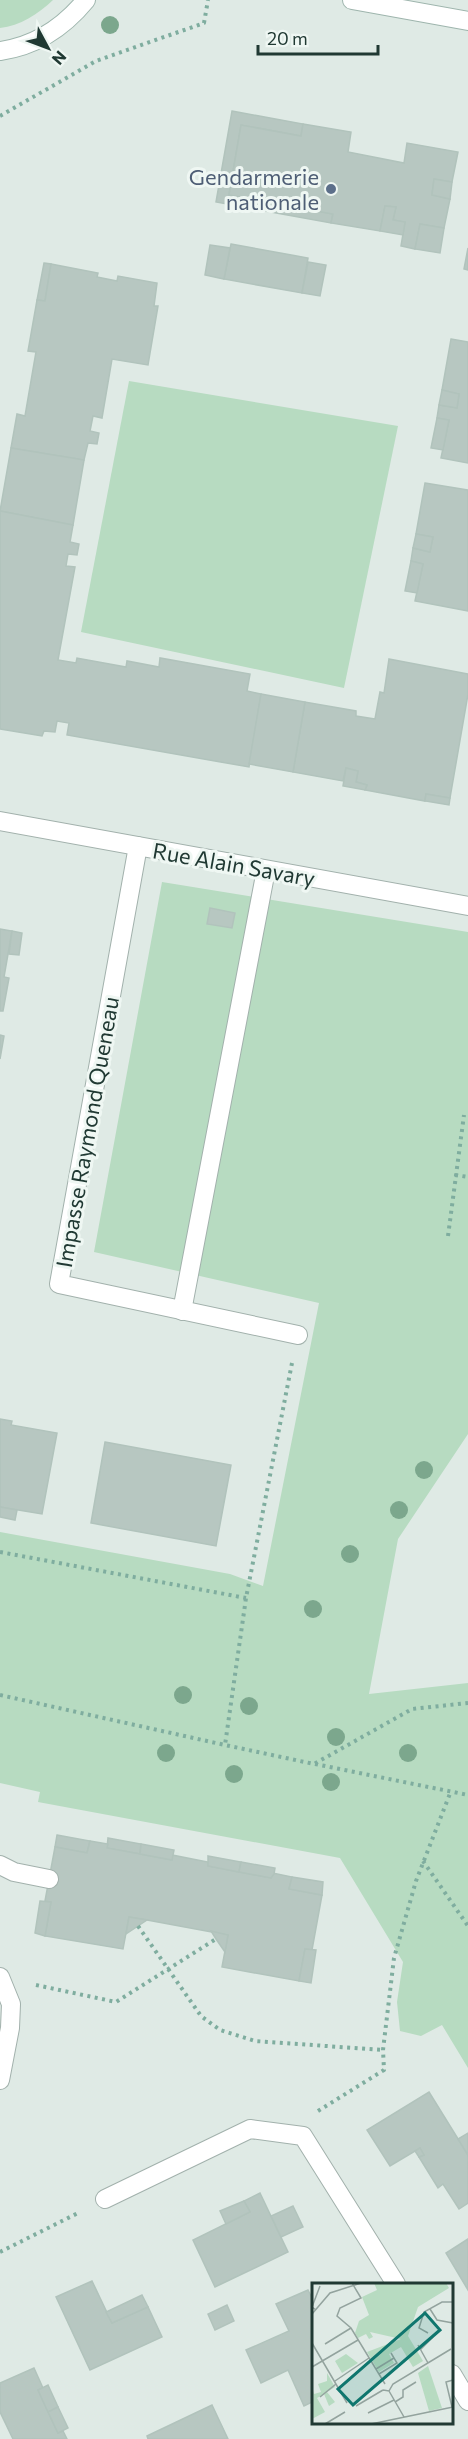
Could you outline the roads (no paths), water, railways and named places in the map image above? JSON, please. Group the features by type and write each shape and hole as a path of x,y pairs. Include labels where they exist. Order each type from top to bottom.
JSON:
{"street":[{"path":"0,51 20,48 52,33 73,16 86,0"},
{"path":"352,0 468,21"},
{"name":"Rue Alain Savary","path":"0,821 266,870 467,903"},
{"name":"Impasse Raymond Queneau","path":"138,846 59,1284 298,1335"},
{"path":"182,1311 266,870"},
{"path":"0,1865 14,1872 50,1879"},
{"path":"0,1977 11,2004 10,2028 0,2080"},
{"path":"105,2199 250,2128 303,2136 395,2283"},
{"path":"453,2376 468,2401"}],"place":[{"name":"Gendarmerie nationale","path":"331,189"}]}
